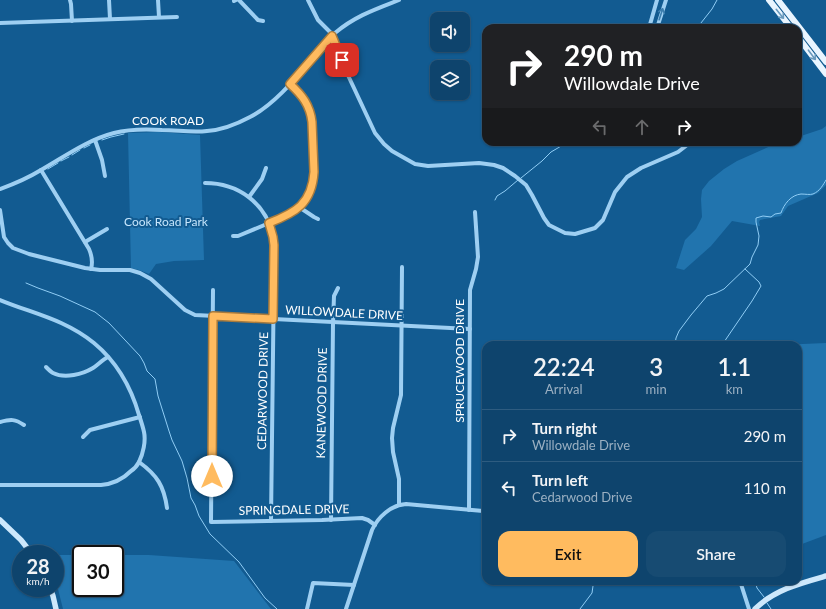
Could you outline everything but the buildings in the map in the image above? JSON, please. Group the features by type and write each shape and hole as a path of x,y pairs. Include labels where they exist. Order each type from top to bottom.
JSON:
{"main road":[{"path":"769,0 788,24"},
{"path":"778,0 797,24"},
{"path":"802,31 826,62"},
{"path":"802,42 826,74"}],"street":[{"path":"70,0 72,20"},
{"path":"109,0 110,19"},
{"path":"158,0 158,17"},
{"path":"236,0 258,20 263,21"},
{"path":"308,0 318,20 332,36 346,71 375,133 384,144 392,151 415,164 428,166 479,164 494,165 503,168 526,185 547,223 565,234 575,234 595,228 603,220 615,192 627,177 641,168 678,152 686,146"},
{"name":"COOK ROAD","path":"0,189 24,179 95,140 112,134 145,129 205,131 227,127 242,121 260,112 274,100 332,36 347,24 358,17 399,0"},
{"path":"650,24 657,0"},
{"path":"658,24 666,0"},
{"path":"0,23 177,17"},
{"path":"233,236 238,236 286,216 299,207 310,192 314,179 311,115 306,102 290,84"},
{"path":"95,140 102,160 105,176"},
{"path":"249,197 259,185 266,168"},
{"path":"41,170 89,249 92,262 91,269"},
{"name":"CEDARWOOD DRIVE","path":"205,182 228,186 249,197 261,210 269,223 273,237 271,521"},
{"path":"299,207 318,219"},
{"name":"WILLOWDALE DRIVE","path":"0,210 4,237 13,248 30,254 91,269 109,271 130,270 142,274 151,279 188,312 195,315 470,329"},
{"name":"SPRUCEWOOD DRIVE","path":"469,510 470,290 478,257 475,212"},
{"path":"85,242 107,229"},
{"path":"399,504 399,479 393,452 392,438 401,395 402,267"},
{"name":"KANEWOOD DRIVE","path":"331,520 333,322 334,296 338,288"},
{"path":"213,290 213,316"},
{"path":"0,300 74,329 95,344 115,365 128,387 133,396 144,432 144,440 139,462 126,476 117,481 106,485 0,485"},
{"name":"SPRINGDALE DRIVE","path":"213,316 211,522 365,519 375,525"},
{"path":"46,367 53,373 64,376 74,375 80,374 92,368 108,357"},
{"path":"83,437 90,430 140,417"},
{"path":"0,422 16,420 24,425"},
{"path":"139,462 148,469 159,482 164,494 166,508"},
{"path":"346,609 375,525 384,514 399,504 482,511"},
{"path":"0,520 25,545"},
{"path":"802,584 826,576"},
{"path":"307,609 313,583 354,585"},
{"path":"741,585 749,609"},
{"path":"755,609 777,593 797,585"},
{"path":"53,597 56,609"}],"green space":[{"path":"826,126 826,185 818,193 788,206 781,216 760,220 760,226 732,221 711,246 684,270 676,268 685,240 696,229 702,217 702,190 709,181 737,161 770,146 802,146 802,136 822,129"},
{"name":"Cook Road Park","path":"159,132 200,135 204,260 174,261 156,264 149,274 131,268 128,133"},
{"path":"826,343 826,535 802,544 802,344"},
{"path":"64,555 72,555 72,597 124,597 124,555 149,555 234,561 271,609 63,609 60,597 64,597"}],"waterway":[{"path":"700,24 717,0"},
{"path":"102,140 124,134"},
{"path":"84,148 90,145"},
{"path":"521,178 551,152 561,146"},
{"path":"72,155 80,150"},
{"path":"61,161 69,157"},
{"path":"48,169 58,163"},
{"path":"495,200 497,196 518,180"},
{"path":"676,341 679,331 707,296 724,289 750,264 758,245 759,236 756,218 763,216 771,217 775,214 781,213 784,206 791,198 801,194 815,193 821,188 826,180"},
{"path":"725,341 761,286 759,282 745,269"},
{"path":"26,283 95,312 109,323 140,356 147,371 155,379 158,396 169,431 182,461 191,498 199,516 210,534 239,562 265,598 277,609"},
{"path":"580,609 592,593 592,585"},
{"path":"756,585 764,597"},
{"path":"767,603 771,609"}],"route":[{"path":"212,476 213,316 273,319 274,245 269,223 286,216 299,207 308,196 314,179 311,115 303,97 290,84 332,36 342,60"}]}
